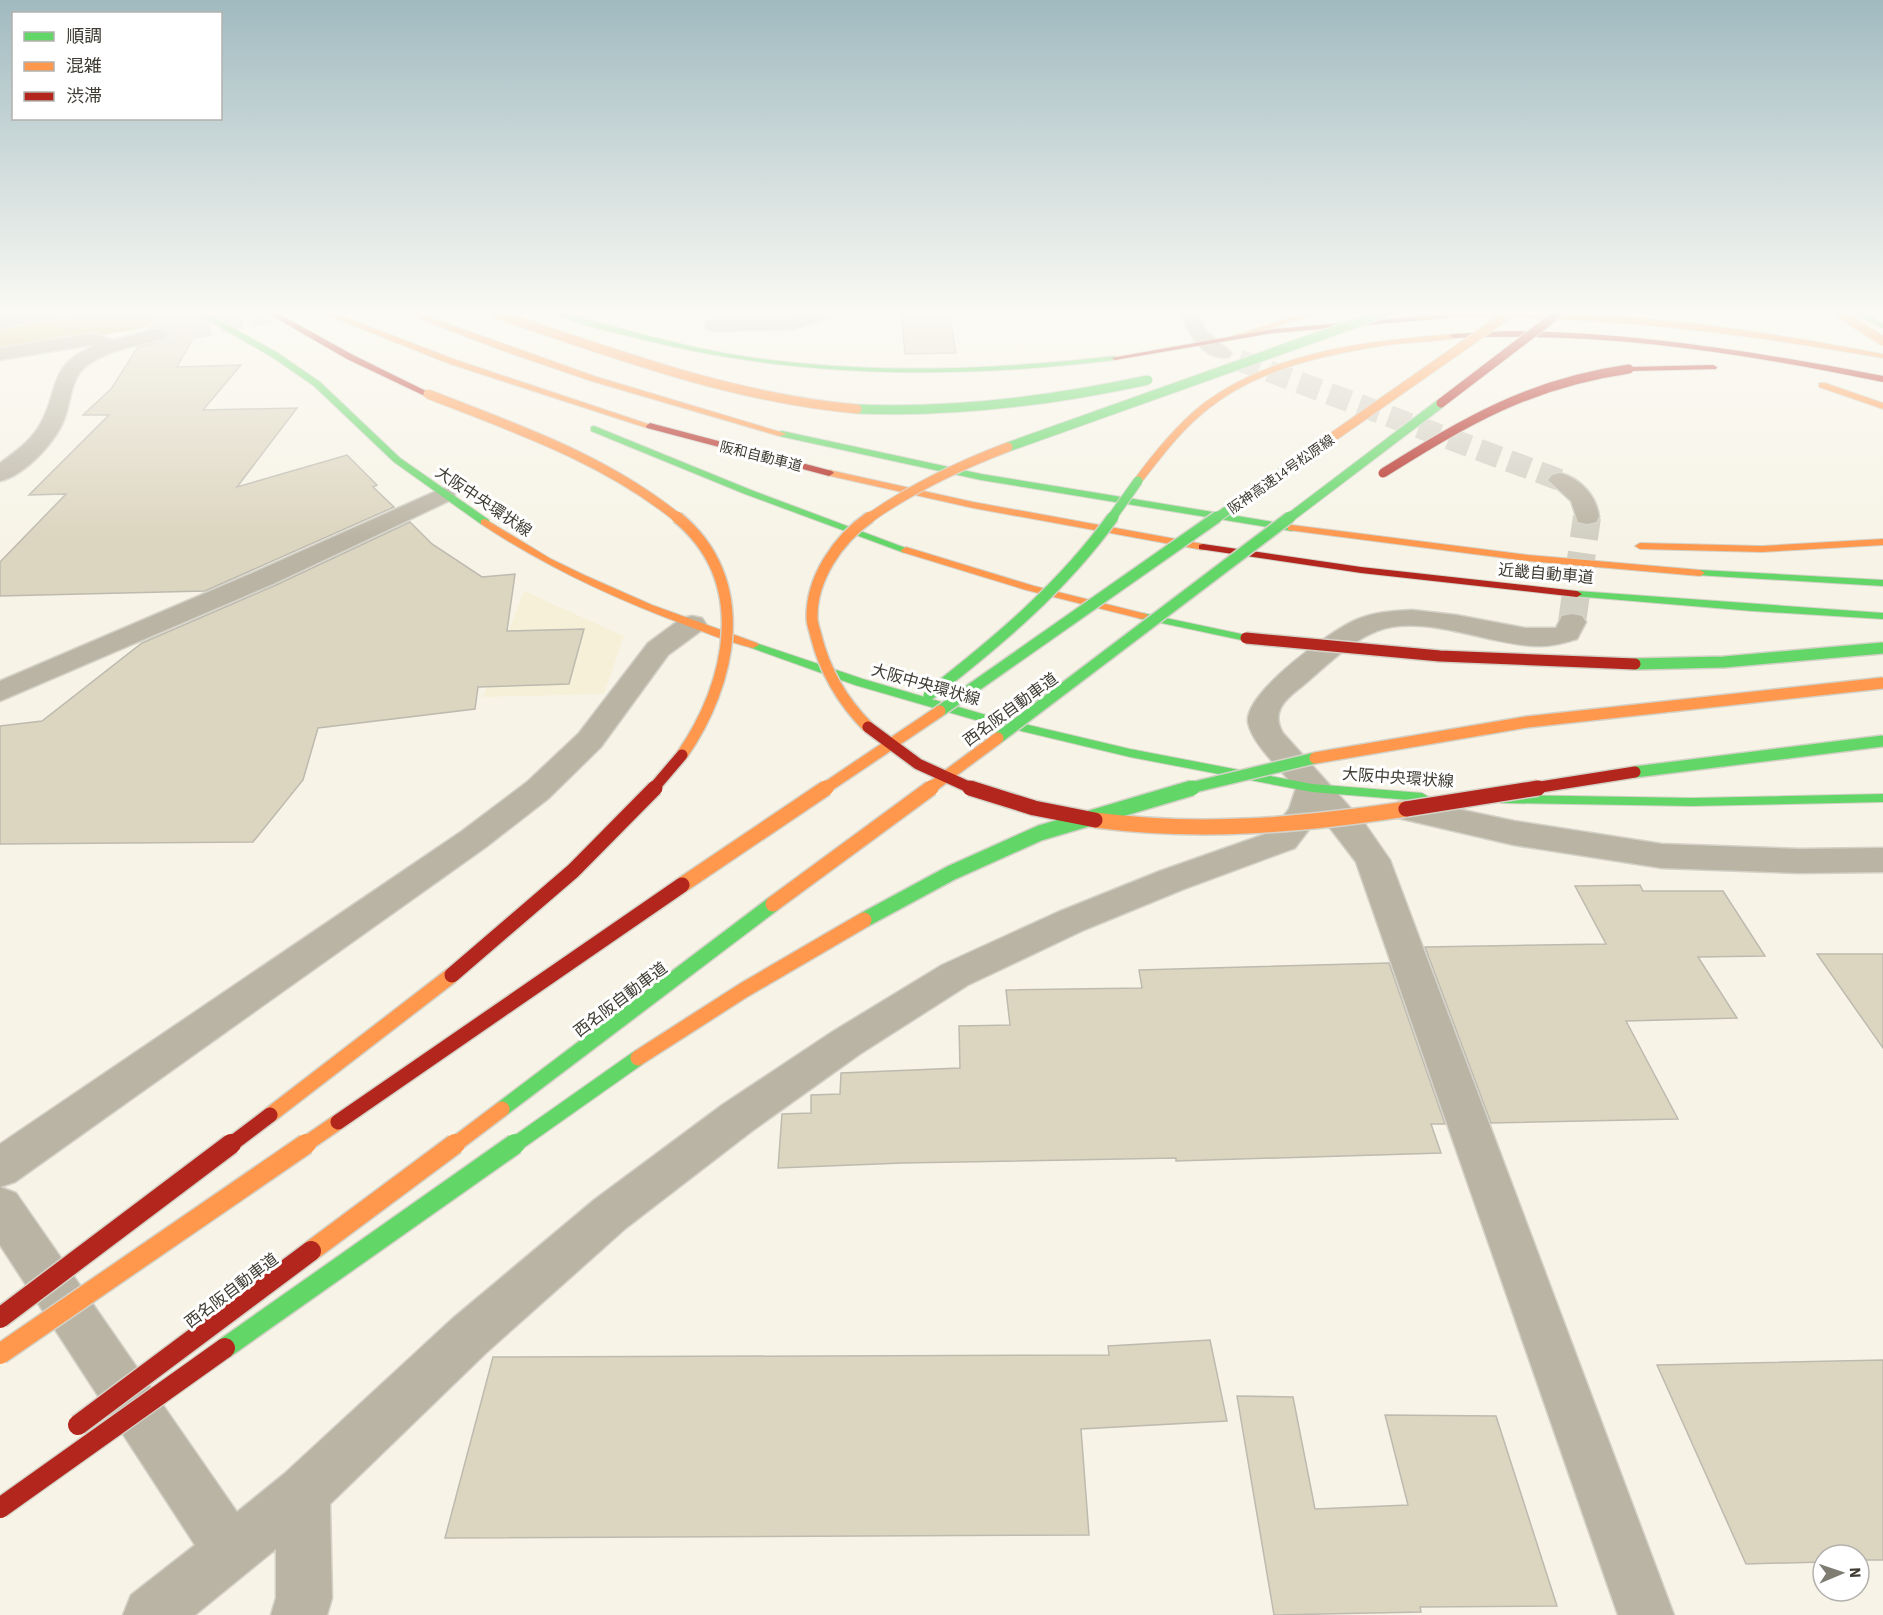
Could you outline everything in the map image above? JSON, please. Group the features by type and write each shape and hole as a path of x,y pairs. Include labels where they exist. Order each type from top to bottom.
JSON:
{"main road":[{"name":"大阪中央環状線","path":"322,388 397,460 443,495 524,548 606,590 692,624 859,682 983,718 1130,753 1312,788 1427,797 1632,803 1790,802 1883,798"},
{"path":"0,1318 461,969 595,849 675,762 699,729 713,700 722,673 727,606 720,576 709,551 691,528 665,506 611,473 417,388"},
{"path":"497,388 518,398"},
{"name":"阪和自動車道","path":"530,388 604,413 744,453 993,510 1208,549"},
{"name":"阪和自動車道","path":"626,388 751,426 997,481 1245,522"},
{"path":"736,388 801,403 896,411 1003,406 1069,397 1107,388"},
{"path":"1173,388 975,459 915,488 882,508 840,546 824,567 811,612 814,636 822,661 849,710 869,730 921,765 964,785 1010,801 1062,815 1131,825 1197,828 1282,824 1376,814 1642,772 1883,741"},
{"path":"907,713 1042,600 1092,546 1167,443 1195,416 1234,388"},
{"name":"阪神高速14号松原線","path":"752,837 973,689 1403,388"},
{"name":"西名阪自動車道","path":"67,1434 581,1050 840,853 1055,697 1461,388"},
{"path":"1372,480 1416,452 1519,397 1544,388"},
{"path":"1829,388 1883,406"},
{"path":"584,425 662,458 904,549 993,577 1130,614 1246,638 1308,646 1449,658 1606,663 1771,660 1883,648"},
{"path":"1174,511 1477,537"},
{"path":"1247,570 1324,514"},
{"name":"近畿自動車道","path":"1245,522 1395,544 1546,559 1733,575 1883,583"},
{"path":"1631,546 1760,550 1823,548 1883,542"},
{"name":"近畿自動車道","path":"1208,549 1361,571 1494,585 1794,611 1883,616"},
{"path":"1161,633 1190,612"},
{"path":"1055,697 1133,654"},
{"path":"0,1508 611,1075 744,990 862,921 951,873 1040,833 1182,790 1284,764 1387,743 1491,726 1637,708 1883,683"},
{"path":"0,1354 752,837 889,728"}],"street":[{"path":"0,474 31,451 50,429 63,388"},
{"path":"1560,480 1587,504 1587,517"},
{"path":"0,692 266,577 443,495"},
{"path":"1572,622 1567,633 1551,639 1526,638 1452,621 1417,619 1371,624 1353,633 1273,693 1264,708 1266,729 1312,788 1359,837 1373,860 1646,1615"},
{"path":"0,1168 474,839 537,790 590,740 658,649 692,624"},
{"path":"1312,788 1514,832 1662,856 1799,861 1883,860"},
{"path":"151,1615 303,1493 469,1336 610,1214 755,1106 846,1042 955,975 1071,921 1172,880 1283,840 1305,813 1312,788"},
{"path":"0,1207 231,1551"},
{"path":"299,1615 304,1598 303,1493"}],"shaded area":[{"path":"524,591 624,636 604,694 483,697"}],"building":[{"path":"221,388 203,410 297,408 237,487 347,455 377,485 373,487 394,507 205,591 0,596 0,562 66,494 29,495 109,415 83,415 111,389"},
{"path":"410,522 432,544 482,577 515,574 507,631 584,629 569,684 478,687 475,709 318,728 303,780 253,842 0,844 0,726 42,721 142,643 276,585"},
{"path":"1640,885 1643,891 1723,891 1765,956 1698,957 1737,1018 1626,1021 1678,1119 1491,1123 1425,947 1606,944 1575,886"},
{"path":"1817,954 1883,954 1883,1048"},
{"path":"1389,963 1445,1124 1431,1124 1441,1153 1176,1161 1176,1158 903,1163 778,1168 782,1114 811,1113 811,1095 840,1094 841,1073 960,1068 959,1026 1010,1025 1006,990 1142,988 1139,970"},
{"path":"1210,1340 1227,1421 1081,1429 1089,1535 445,1538 493,1357 1109,1355 1108,1346"},
{"path":"1883,1360 1883,1560 1871,1560 1871,1543 1811,1543 1811,1562 1746,1564 1657,1365"},
{"path":"1237,1396 1293,1397 1315,1509 1408,1505 1385,1415 1496,1416 1557,1606 1420,1607 1421,1612 1274,1615"}],"tunnel":[{"path":"1315,388 1560,480"},
{"path":"1572,622 1587,517"}],"traffic: fast":[{"path":"322,388 397,460 485,522"},
{"path":"857,409 931,410 1004,405 1110,388"},
{"path":"1008,447 1173,388"},
{"path":"998,738 1441,403"},
{"path":"594,429 748,492 906,550"},
{"path":"782,434 981,477 1292,528"},
{"path":"940,711 1297,462"},
{"path":"929,695 999,639 1065,577 1085,554 1138,481"},
{"path":"1700,573 1883,583"},
{"path":"1577,594 1883,616"},
{"path":"1142,616 1246,638"},
{"path":"753,645 859,682 983,718 1130,753 1312,788 1422,797"},
{"path":"1635,664 1724,662 1883,648"},
{"path":"1635,772 1883,741"},
{"path":"864,920 951,873 1040,833 1183,790 1315,758"},
{"path":"1501,799 1692,802 1883,798"},
{"path":"502,1109 773,904"},
{"path":"225,1348 638,1058"}],"traffic: slow":[{"path":"534,388 650,426"},
{"path":"624,388 782,434"},
{"path":"735,388 807,404 857,409"},
{"path":"1138,481 1189,421 1232,388"},
{"path":"1297,462 1402,388"},
{"path":"1832,388 1883,406"},
{"path":"428,394 539,438 619,476 654,499 684,523 707,550 719,572 726,596 728,621 726,646 711,704 691,743 682,755"},
{"path":"868,727 842,696 822,660 812,619 818,582 836,549 864,521 899,497 936,477 1008,447"},
{"path":"829,473 973,505 1203,547"},
{"path":"485,522 580,578 648,607 753,645"},
{"path":"1292,528 1528,558 1700,573"},
{"path":"1640,546 1762,549 1883,542"},
{"path":"906,550 1030,588 1142,616"},
{"path":"1315,758 1456,732 1527,722 1883,683"},
{"path":"682,885 940,711"},
{"path":"773,904 998,738"},
{"path":"1095,820 1173,828 1251,827 1329,820 1406,809"},
{"path":"638,1058 744,990 864,920"},
{"path":"270,1115 452,975"},
{"path":"311,1251 502,1109"},
{"path":"0,1354 338,1122"}],"traffic: jam":[{"path":"416,388 428,394"},
{"path":"1441,403 1460,388"},
{"path":"1383,473 1461,426 1501,405 1542,388"},
{"path":"650,426 829,473"},
{"path":"1203,547 1361,570 1577,594"},
{"path":"1246,638 1440,656 1538,662 1635,664"},
{"path":"868,727 892,747 918,764 974,790 1034,808 1095,820"},
{"path":"452,975 543,899 603,843 658,785 682,755"},
{"path":"1406,809 1635,772"},
{"path":"338,1122 682,885"},
{"path":"0,1318 270,1115"},
{"path":"78,1425 311,1251"},
{"path":"0,1508 225,1348"}]}
